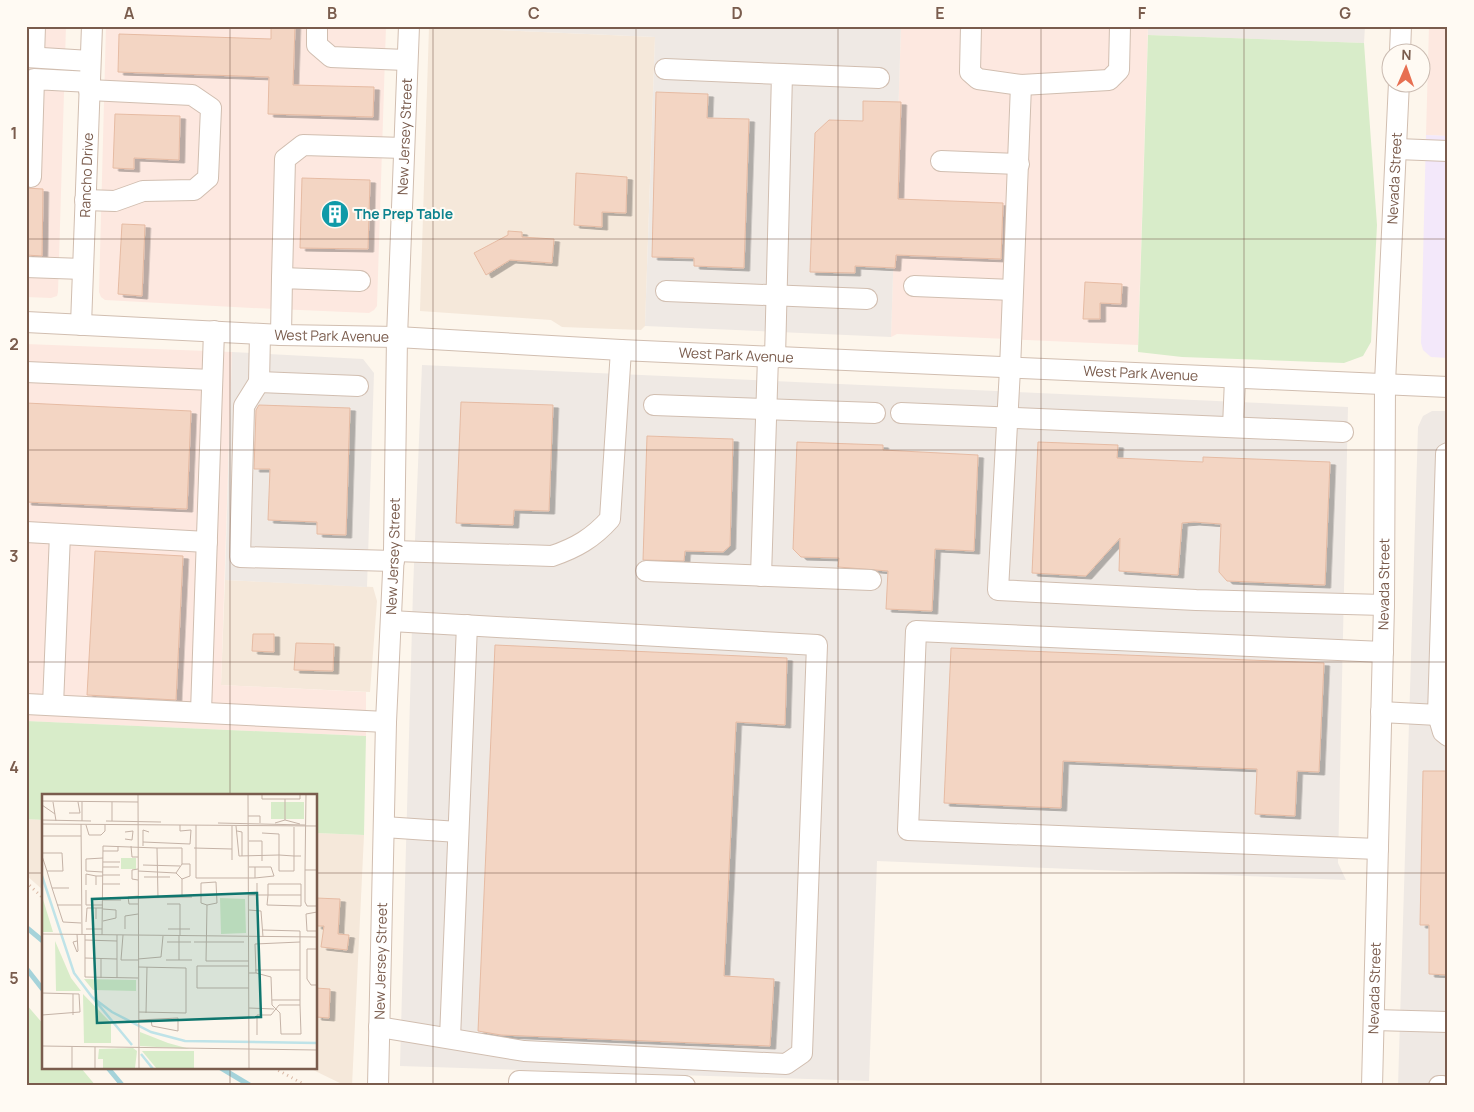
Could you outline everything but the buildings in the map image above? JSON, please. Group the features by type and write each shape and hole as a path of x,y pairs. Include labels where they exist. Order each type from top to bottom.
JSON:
{"street":[{"path":"35,26 30,57 90,61"},
{"name":"Rancho Drive","path":"81,325 92,26"},
{"path":"318,26 317,45 330,57 406,60"},
{"name":"New Jersey Street","path":"378,1086 386,722 394,556 397,337 408,26"},
{"path":"971,26 970,72 978,80 1021,85 1109,80 1119,70 1120,26"},
{"path":"1400,42 1401,26"},
{"path":"665,69 879,78"},
{"path":"761,576 766,409 777,294 782,74"},
{"path":"31,177 30,79 192,95 211,108 208,178 194,190 142,191 115,201 85,200"},
{"path":"1021,85 1008,417 998,590 1196,600 1384,605"},
{"name":"Nevada Street","path":"1372,1086 1384,605 1385,383 1399,92"},
{"path":"281,334 285,159 303,145 404,148"},
{"path":"1397,149 1448,151"},
{"path":"941,161 1019,164"},
{"path":"26,267 83,268"},
{"path":"282,278 360,281"},
{"path":"914,286 1013,290"},
{"path":"666,290 867,299"},
{"name":"West Park Avenue","path":"26,322 260,334 397,337 1010,369 1448,387"},
{"path":"201,712 214,331"},
{"path":"260,334 259,382 244,406 240,557 552,556 571,549 595,536 610,519 621,350"},
{"path":"26,372 212,380"},
{"path":"1233,427 1234,379"},
{"path":"259,382 358,386"},
{"path":"654,405 875,414"},
{"path":"901,413 1343,432"},
{"path":"1448,453 1446,454 1444,684 1438,715 1443,732 1448,736"},
{"path":"26,532 207,542"},
{"path":"53,705 60,534"},
{"path":"646,571 871,580"},
{"path":"379,1027 524,1051 786,1064 802,1053 810,879 817,645 391,621"},
{"path":"450,1038 466,625"},
{"path":"1378,849 908,830 916,631 1383,652"},
{"path":"26,704 386,722"},
{"path":"1381,712 1438,715"},
{"path":"384,826 458,832"},
{"path":"1374,1020 1448,1022"},
{"path":"519,1086 519,1081 684,1086"},
{"path":"1439,1086 1444,1086"}],"path":[{"path":"26,882 42,897"},
{"path":"278,1070 307,1086"}],"shaded area":[{"path":"26,26 66,26 58,292 57,296 51,298 26,297"},
{"path":"106,26 386,26 377,306 374,310 369,313 252,308 105,300 101,297 99,292"},
{"path":"901,26 1148,26 1138,345 897,334 891,337"},
{"path":"901,26 891,337 645,326 655,37 429,27"},
{"path":"1148,26 1365,26 1364,43 1148,35"},
{"path":"1429,26 1448,26 1448,136 1426,135 1427,92 1432,92 1432,42 1429,42"},
{"path":"429,27 655,37 645,326 641,330 562,327 551,320 420,311"},
{"path":"1426,135 1448,136 1448,358 1431,357 1423,350 1421,343"},
{"path":"26,344 232,352 221,685 366,692 366,736 26,721"},
{"path":"232,352 363,359 374,373 367,587 225,580"},
{"path":"422,365 1348,407 1338,863 1346,880 877,861 869,1081 400,1066 413,590"},
{"path":"1432,411 1448,411 1448,1086 1398,1086 1418,427 1423,416"},
{"path":"225,580 373,587 377,601 370,692 221,685"},
{"path":"26,819 42,820 42,889 26,875"},
{"path":"318,833 364,835 352,1086 346,1086 313,1070 318,1070"}],"green space":[{"path":"1148,35 1364,43 1377,225 1371,342 1363,356 1344,363 1182,357 1138,352"},
{"path":"26,721 366,736 364,835 318,833 318,794 42,794 42,820 26,819"},
{"path":"26,1004 42,1023 42,1070 83,1070 96,1086 26,1086"}],"waterway":[{"path":"26,927 42,940"},
{"path":"26,968 42,988"},
{"path":"110,1070 123,1086"},
{"path":"224,1070 251,1086"}],"place":[{"name":"The Prep Table","path":"335,214"}]}
